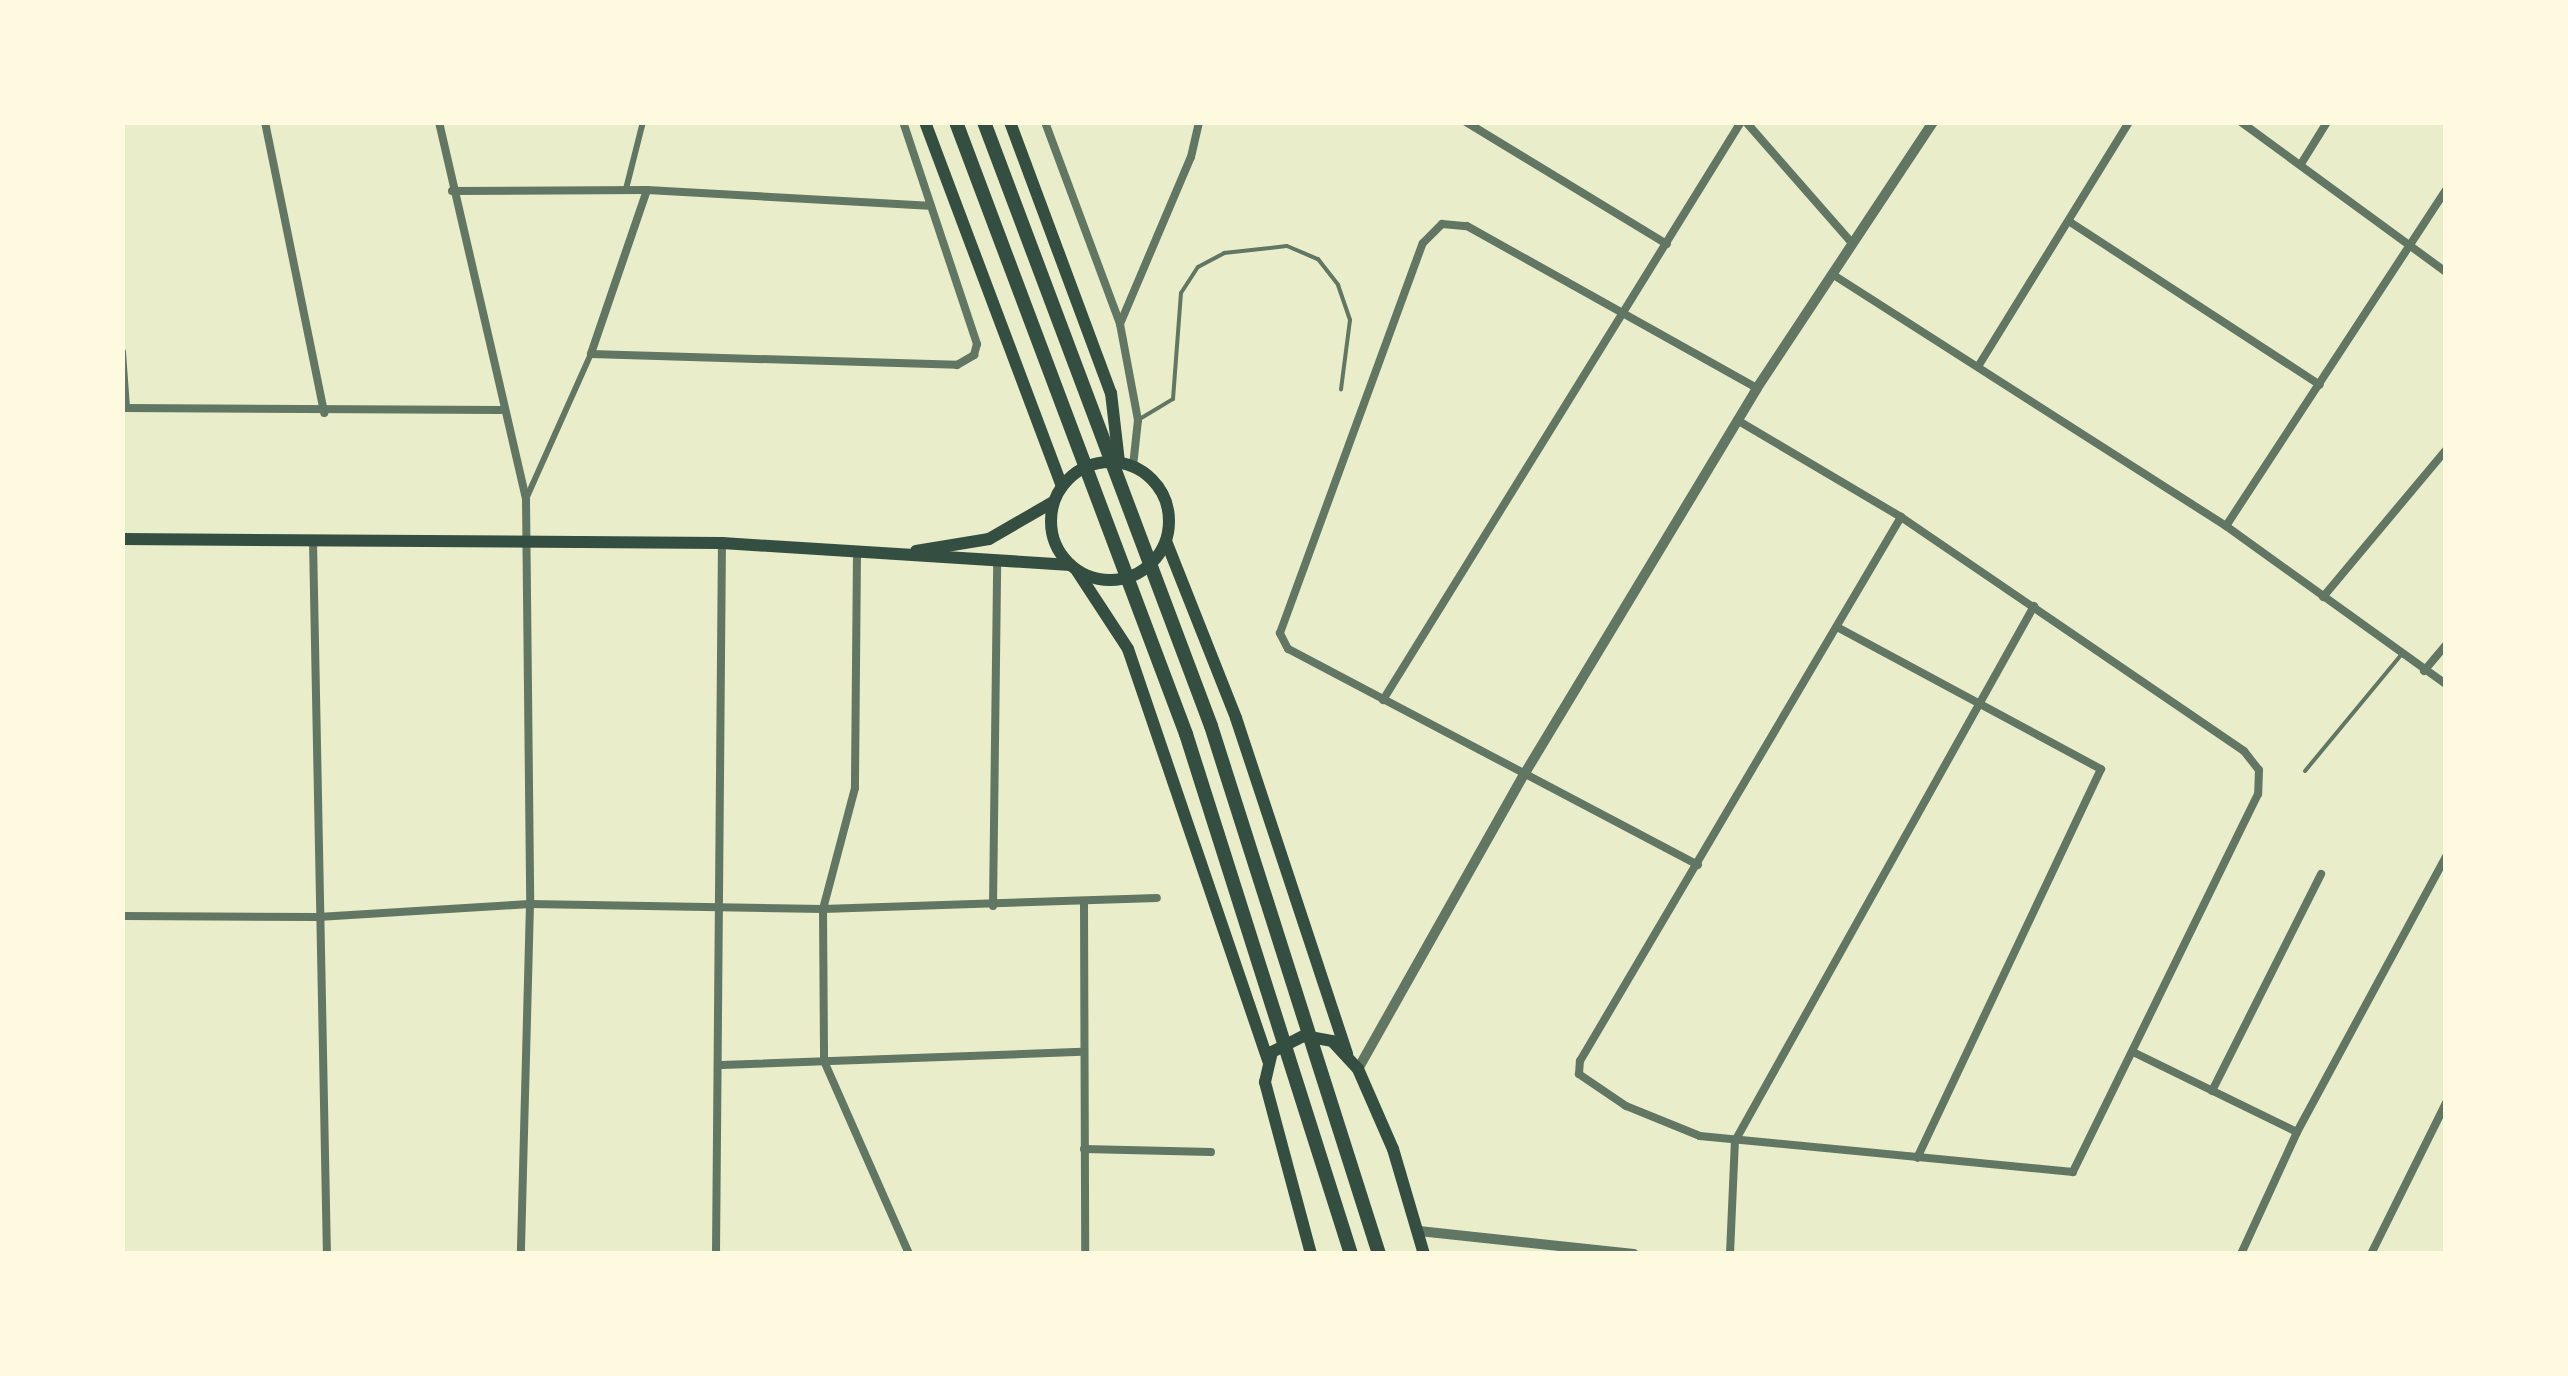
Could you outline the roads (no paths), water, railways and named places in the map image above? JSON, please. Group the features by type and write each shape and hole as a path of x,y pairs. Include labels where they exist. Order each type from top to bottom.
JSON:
{"highway":[{"path":"956,122 1186,734 1351,1254"},
{"path":"984,122 1211,726 1379,1254"}],"main road":[{"path":"926,122 1062,486"},
{"path":"1010,122 1111,393 1126,464 1164,497 1166,541 1236,718 1347,1054 1358,1070 1419,1231 1424,1254"},
{"path":"1126,464 1087,466 1062,486 1054,502 1052,536 1128,649 1268,1061 1271,1114 1311,1254"},
{"path":"898,554 989,539 1054,502"},
{"path":"122,539 523,539 722,544 1074,568 1118,580 1139,574 1166,541"},
{"path":"1268,1061 1280,1044 1304,1036 1328,1039 1347,1054"}],"street":[{"path":"265,122 324,414"},
{"path":"439,122 501,410 526,499"},
{"path":"626,189 643,122"},
{"path":"591,354 957,365 968,360 977,344 903,122"},
{"path":"1045,122 1120,324 1138,420 1126,464"},
{"path":"1120,324 1191,158 1199,122"},
{"path":"1466,122 1666,244"},
{"path":"1383,700 1744,122 1851,242"},
{"path":"1358,1070 1524,773 1756,388 1932,122"},
{"path":"1979,365 2129,122"},
{"path":"2241,122 2446,272"},
{"path":"2301,164 2326,122"},
{"path":"452,191 626,189 929,206"},
{"path":"521,1254 530,904 523,539 526,499 591,354 647,190"},
{"path":"2226,526 2446,190"},
{"path":"1698,864 1288,649 1280,633 1427,234 1452,221 1468,226 1756,388"},
{"path":"2070,222 2320,385"},
{"path":"1832,274 2226,526 2446,684"},
{"path":"122,352 124,408 324,414 501,410"},
{"path":"1737,420 1901,517 2034,606 2244,751 2261,776 2077,1170 1735,1140 1678,1130 1579,1074 1580,1060 1901,517"},
{"path":"2323,597 2446,450"},
{"path":"314,541 327,1254"},
{"path":"716,1254 722,1065 718,908 722,544"},
{"path":"858,552 855,788 823,909 824,1062 909,1254"},
{"path":"993,906 997,564"},
{"path":"1730,1254 1735,1140 2034,606"},
{"path":"1837,626 2094,762 2101,772 1917,1158"},
{"path":"2424,671 2446,645"},
{"path":"2241,1254 2298,1132 2446,856"},
{"path":"2212,1091 2321,874"},
{"path":"122,916 318,917 530,904 823,909 1084,904 1157,898"},
{"path":"1084,904 1085,1254"},
{"path":"722,1065 1082,1052"},
{"path":"2132,1052 2298,1132"},
{"path":"2370,1254 2446,1104"},
{"path":"1084,1149 1211,1152"},
{"path":"1419,1231 1634,1254"}],"lane":[{"path":"1138,420 1173,399 1180,293 1198,266 1224,252 1287,246 1318,259 1338,285 1350,320 1341,389"},
{"path":"2305,771 2401,655"}]}
